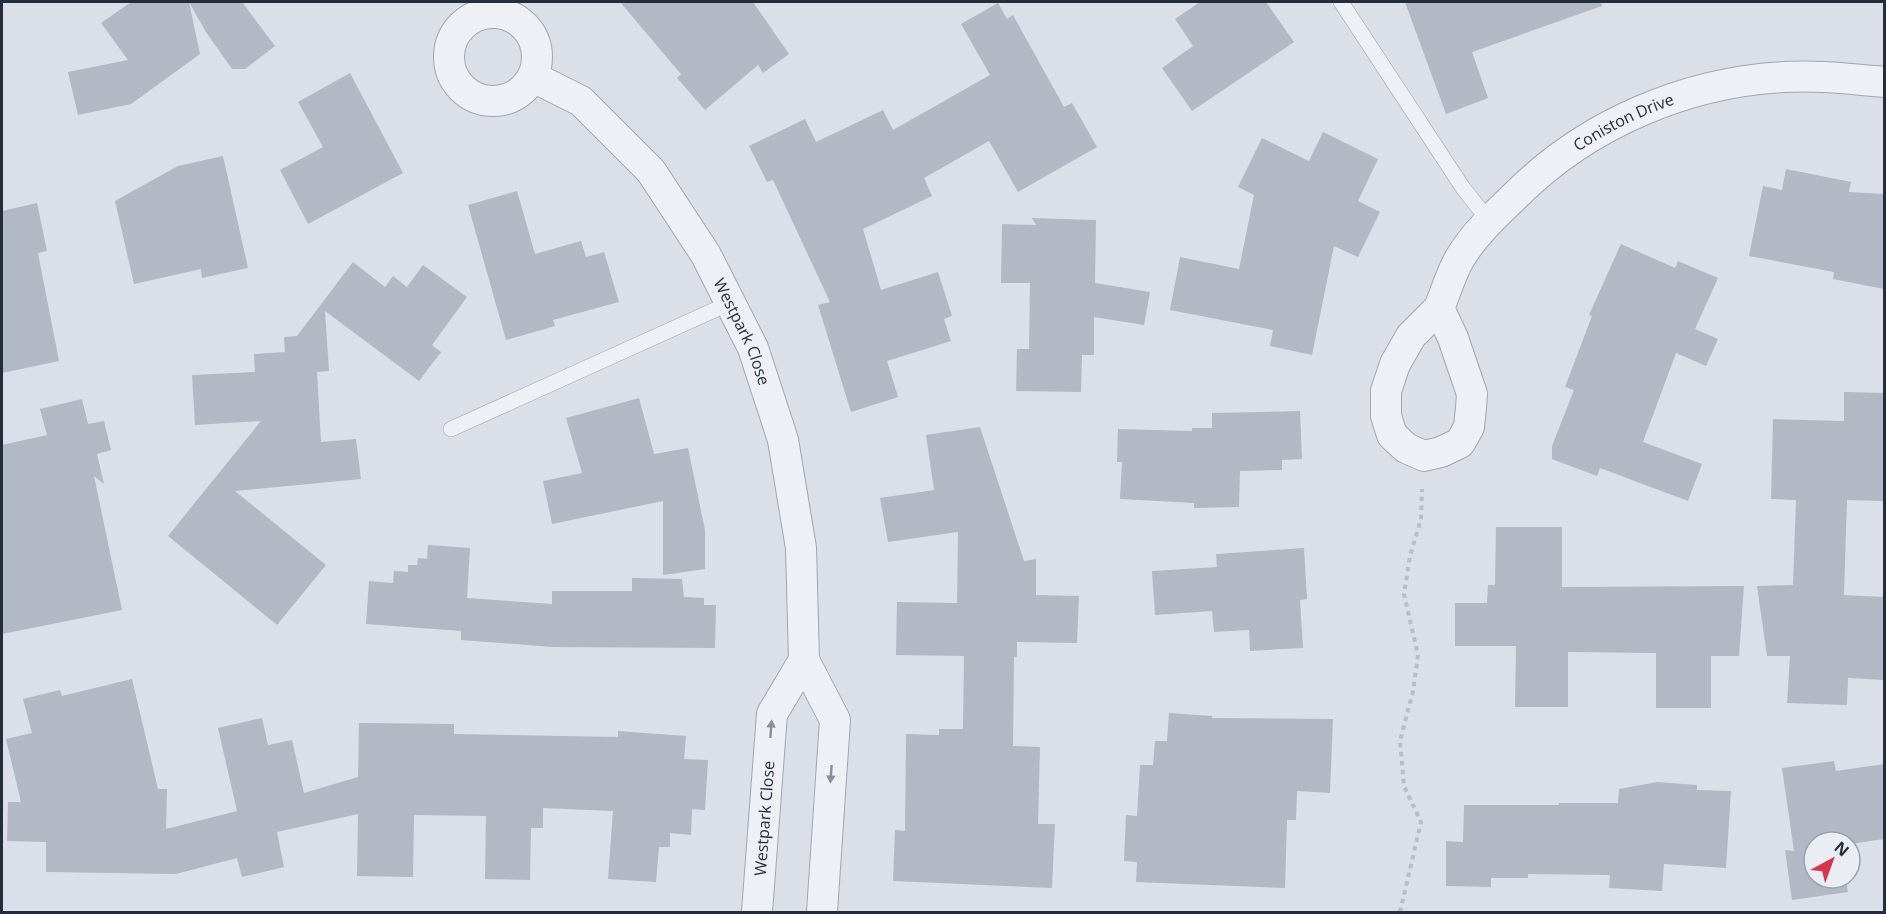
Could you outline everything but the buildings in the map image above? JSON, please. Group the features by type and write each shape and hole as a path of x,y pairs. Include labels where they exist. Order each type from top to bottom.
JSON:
{"street":[{"name":"Coniston Drive","path":"1424,456 1406,448 1392,435 1386,416 1386,391 1395,364 1411,336 1439,308 1460,258 1489,220 1558,158 1627,117 1680,95 1732,83 1785,76 1884,82"},
{"name":"Westpark Close","path":"533,77 581,101 651,171 706,255 753,348 783,440 801,549 804,660 835,720 822,912"},
{"path":"1424,456 1441,453 1460,443 1469,428 1472,394 1454,338 1439,308"},
{"name":"Westpark Close","path":"757,912 772,714 804,660"}],"lane":[{"path":"1341,2 1463,188 1489,220"},
{"path":"451,429 730,303"}],"path":[{"path":"1400,912 1421,822 1404,786 1400,741 1413,691 1418,655 1404,594 1410,556 1421,519 1424,456"}]}
